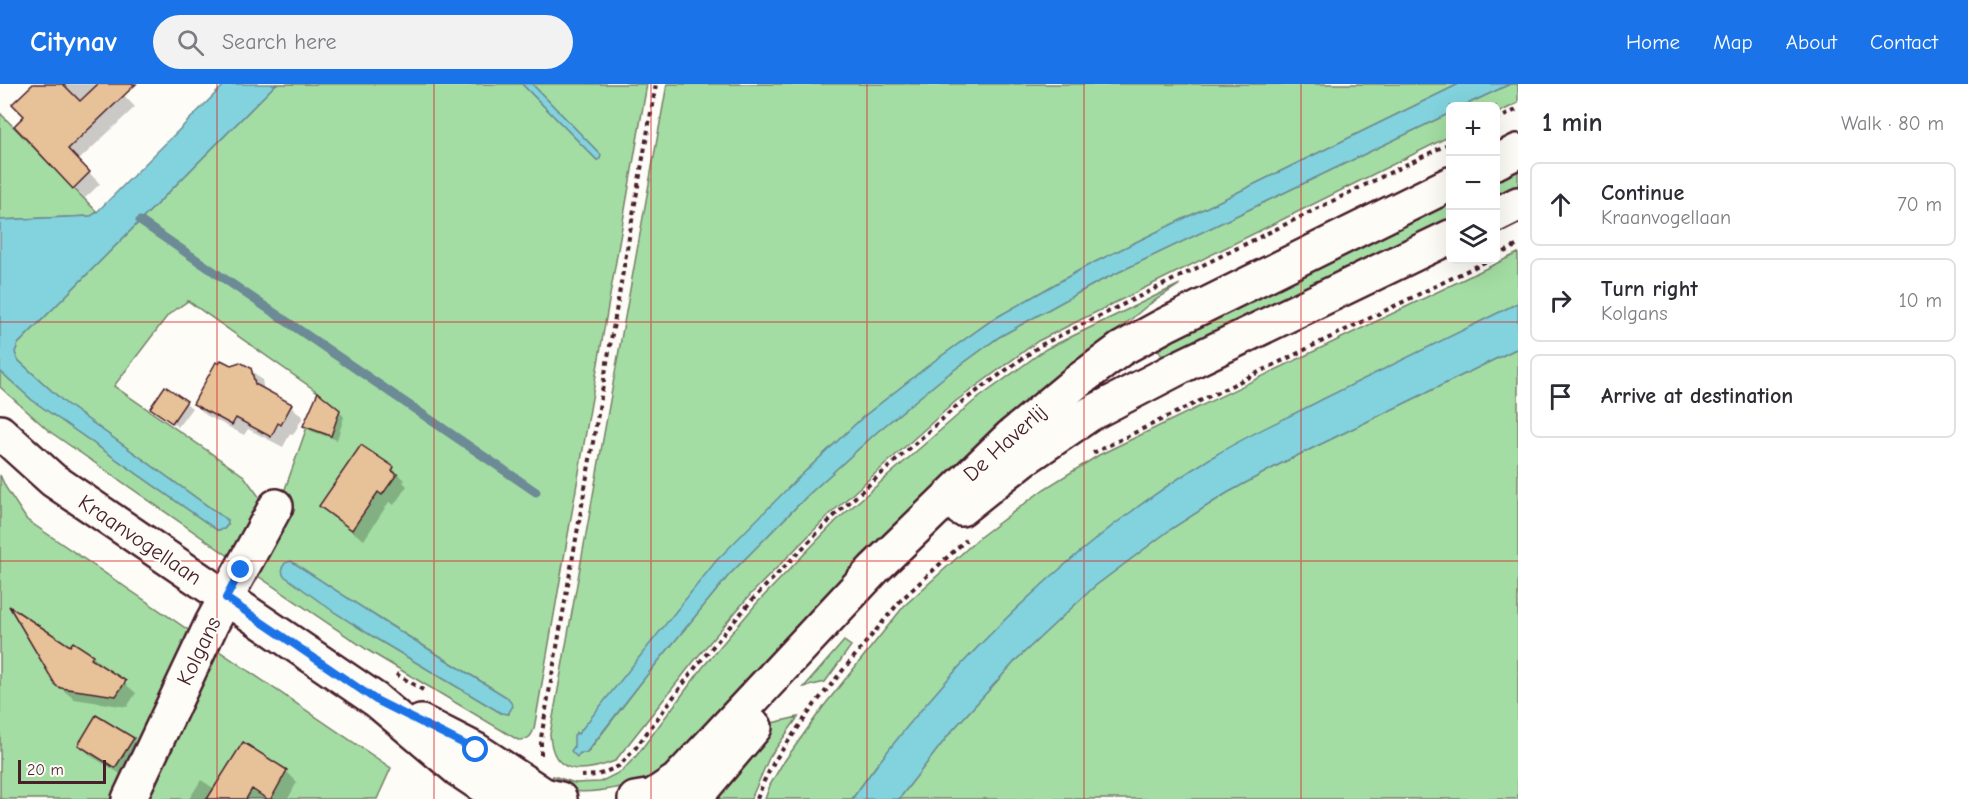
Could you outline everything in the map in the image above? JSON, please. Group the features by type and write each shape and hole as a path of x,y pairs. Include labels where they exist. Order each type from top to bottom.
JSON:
{"street":[{"path":"1500,160 1518,151"},
{"name":"De Haverlij","path":"635,799 653,796 677,780 874,568 1010,437 1074,384 1121,350 1165,325 1446,186"},
{"path":"1500,213 1518,204"},
{"name":"De Haverlij","path":"694,799 886,578 964,507 1024,459 1090,414 1182,366 1446,239"},
{"name":"Kraanvogellaan","path":"0,432 53,480 376,700 459,771 502,799"},
{"name":"Kolgans","path":"129,799 202,644 276,506"},
{"name":"Kraanvogellaan","path":"376,700 476,750 544,795 560,799"}],"path":[{"path":"541,759 541,738 656,84"},
{"path":"1500,118 1518,109"},
{"path":"1500,254 1518,246"},
{"path":"1088,456 1481,264"},
{"path":"757,799 775,760 815,704 901,600 968,538"}],"green space":[{"path":"276,84 522,84 597,160 601,155 532,84 647,84 534,729 527,739 518,740 369,651 258,576 256,571 319,393 188,301 168,315 114,386 244,476 260,498 261,513 230,557 49,431 0,387 0,371 32,400 217,530 224,529 228,524 227,520 65,403 17,359 15,352 18,344","holes":["343,596 508,698 509,714 501,713 375,638"]},
{"path":"667,84 1459,84 1087,266 992,320 933,362 863,417 794,482 577,735 576,733 574,747 577,756 580,753 587,753 729,575 808,495 877,432 943,378 999,337 1096,283 1446,115 1446,138 1038,341 956,401 829,515 750,595 694,661 615,761 581,769 563,765 552,748 550,734"},
{"path":"1510,84 1518,84 1518,103 1500,112 1500,102 1472,102"},
{"path":"0,113 97,212 91,216 0,220"},
{"path":"1518,160 1518,190 1500,199 1500,169"},
{"path":"1446,194 1446,225 1163,358 1156,345"},
{"path":"1518,253 1518,303 1216,455 878,763 852,799 765,799 781,766 823,707 904,606 980,537 1044,489 1099,455 1495,264 1500,264 1500,262"},
{"path":"1180,284 1148,305 1087,356 671,774 648,781 595,791 571,791 548,785 553,776 575,783 600,782 622,771 637,755 703,667 757,603 836,521 973,402 1046,349"},
{"path":"1518,348 1518,799 899,799 950,733 1017,659 1095,586 1171,529 1227,493 1280,464"},
{"path":"0,475 27,520 391,768 377,799 0,799"},
{"path":"844,641 851,646 825,682 804,687"},
{"path":"798,717 769,758 751,799 713,799 746,752 772,723"}],"water":[{"path":"225,84 276,84 18,344 15,352 17,359 65,403 227,520 228,524 224,529 217,530 32,400 0,371 0,220 91,216"},
{"path":"522,84 532,84 601,155 600,159 597,160"},
{"path":"1459,84 1510,84 1472,102 1446,102 1446,115 1096,283 999,337 943,378 877,432 808,495 729,575 586,753 580,753 577,757 571,751 574,747 576,733 578,734 716,561 794,482 863,417 933,362 992,320 1087,266"},
{"path":"1518,303 1518,348 1280,464 1227,493 1171,529 1095,586 1017,659 950,733 899,799 852,799 889,749 971,654 1062,567 1111,527 1162,490 1241,440"},
{"path":"291,561 508,698 513,706 508,714 501,713 334,612 283,575 282,568 285,563"}],"building":[{"path":"33,84 63,84 80,101 98,84 136,84 68,149 90,172 73,189 14,126 24,116 12,104"},
{"path":"221,360 231,365 240,362 251,368 255,384 292,404 281,425 278,423 271,437 236,418 232,425 193,404 216,362 219,364"},
{"path":"165,386 187,401 172,423 150,408"},
{"path":"318,392 340,410 331,436 303,426"},
{"path":"361,445 394,467 392,471 397,474 382,495 378,492 352,530 319,506"},
{"path":"9,606 70,646 73,642 93,655 91,659 126,681 116,696 56,686"},
{"path":"96,715 134,738 115,768 78,745"},
{"path":"243,742 287,770 271,799 267,799 252,789 246,799 207,799"}],"waterway":[{"path":"140,221 536,492"}],"route":[{"path":"241,570 226,598 376,700 476,750"}]}
